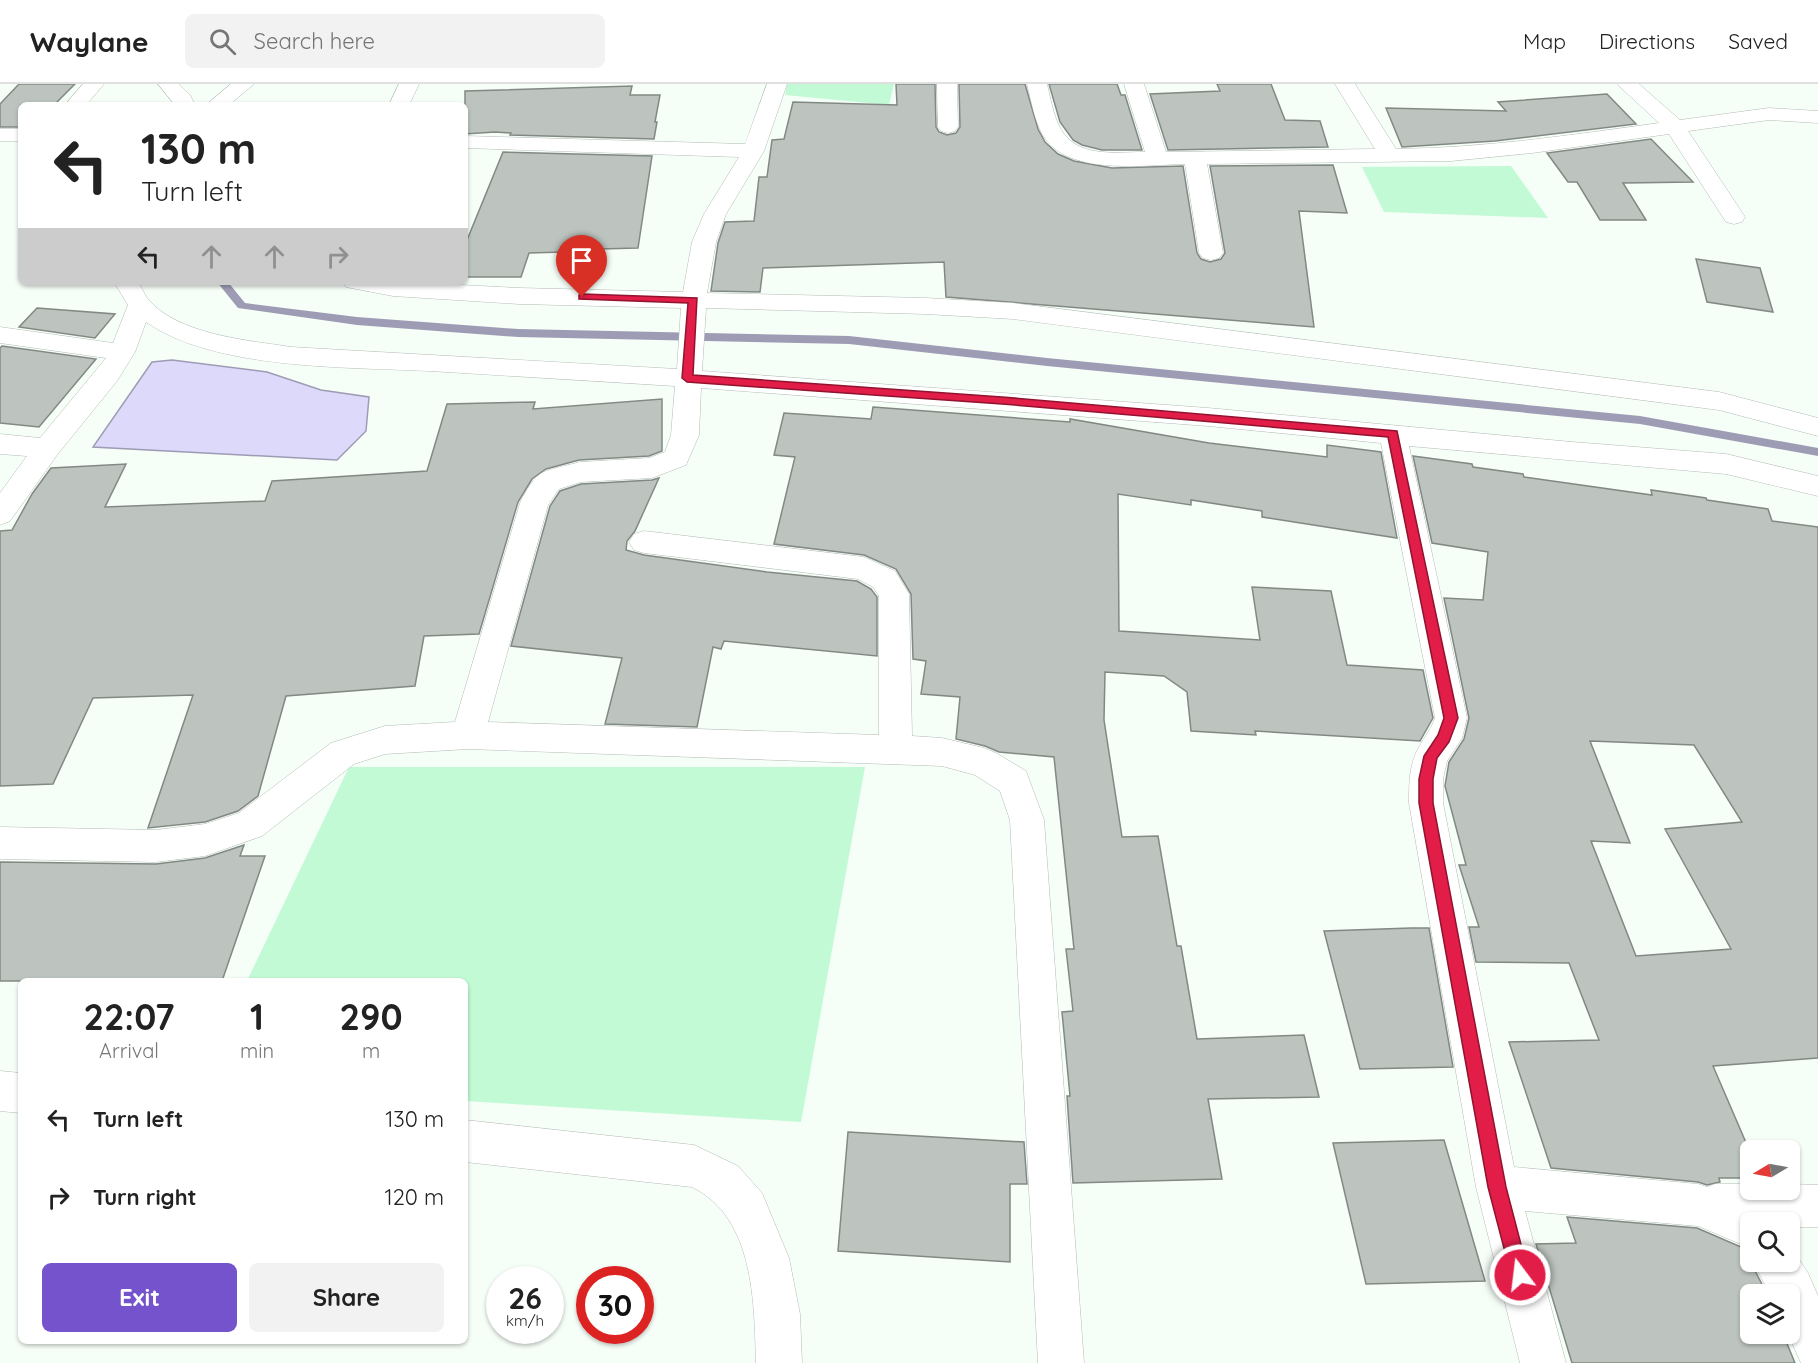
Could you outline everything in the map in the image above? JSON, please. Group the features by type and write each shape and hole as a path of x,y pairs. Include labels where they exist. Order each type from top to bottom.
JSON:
{"street":[{"path":"78,102 94,84"},
{"path":"168,84 184,102"},
{"path":"220,102 244,84"},
{"path":"400,102 409,84"},
{"path":"468,735 534,503 549,482 580,472 652,468 676,458 685,435 693,300 704,242 714,214 753,151 777,84"},
{"path":"947,84 948,127"},
{"path":"1037,84 1052,136 1059,144 1090,157 1106,159 1390,156 1493,152 1769,114 1818,117"},
{"path":"1134,84 1158,159"},
{"path":"1345,84 1390,156"},
{"path":"1627,84 1674,126 1734,217"},
{"path":"0,135 18,135"},
{"path":"468,142 753,151"},
{"path":"1195,159 1211,253"},
{"path":"128,285 140,305 174,329 230,345 291,355 687,378 1002,400 1726,464 1818,486"},
{"path":"371,285 393,289 519,296 1013,311 1719,401 1818,427"},
{"path":"0,514 47,448 108,375 122,352 140,305"},
{"path":"0,335 122,352"},
{"path":"1393,434 1451,718 1444,738 1431,756 1426,779 1426,803 1497,1187 1543,1363"},
{"path":"0,444 47,448"},
{"path":"644,542 864,568 884,579 894,594 896,750"},
{"path":"0,843 156,846 205,840 250,825 343,753 386,740 468,735 896,750 942,752 984,763 1014,783 1027,820 1061,1363"},
{"path":"0,1091 18,1093"},
{"path":"468,1141 694,1166 726,1183 741,1199 758,1233 771,1275 777,1309 778,1363"},
{"path":"1497,1187 1698,1204 1818,1206"},
{"path":"1698,1204 1740,1222"},
{"path":"1781,1272 1792,1289 1818,1349"}],"green space":[{"path":"787,84 894,84 889,105 785,95"},
{"path":"1511,166 1548,218 1384,212 1362,167"},
{"path":"349,767 865,767 801,1122 468,1101 468,978 248,978"}],"shaded area":[{"path":"172,360 267,372 321,390 369,397 366,431 337,460 93,447 152,362"}],"building":[{"path":"19,84 75,84 57,102 18,102 18,127 0,127 0,104"},
{"path":"896,84 935,84 936,127 939,132 947,135 956,133 960,127 959,84 1025,84 1038,129 1045,142 1058,154 1074,161 1112,168 1183,166 1197,253 1201,259 1210,262 1221,259 1225,253 1210,166 1333,165 1347,213 1299,211 1314,327 946,297 944,262 763,268 760,292 711,291 718,243 725,222 754,221 759,177 767,177 772,140 784,139 793,102 897,105"},
{"path":"1049,84 1117,84 1121,95 1125,95 1142,150 1102,150 1073,140 1060,122"},
{"path":"1217,84 1271,84 1285,120 1320,121 1328,147 1168,150 1150,94 1220,91"},
{"path":"632,86 630,95 660,95 654,139 510,135 511,133 495,132 468,134 468,102 465,102 465,91"},
{"path":"1607,94 1636,124 1495,141 1402,147 1386,108 1506,111 1498,102"},
{"path":"1651,139 1693,182 1623,183 1646,220 1600,220 1577,182 1568,182 1547,153"},
{"path":"503,152 652,156 638,248 529,253 521,277 468,277 468,238"},
{"path":"1696,259 1760,268 1773,312 1707,302"},
{"path":"37,308 115,314 95,338 19,327"},
{"path":"2,346 96,359 39,427 0,423 0,348"},
{"path":"662,399 662,451 649,456 579,460 546,469 532,479 518,502 479,634 424,636 415,686 286,696 258,796 238,811 205,822 148,828 193,695 93,698 53,784 0,786 0,531 12,530 32,494 51,468 126,464 105,507 265,501 272,481 427,471 447,404 535,402 533,409"},
{"path":"873,407 1070,422 1070,419 1209,443 1327,457 1327,445 1381,452 1397,538 1262,517 1262,511 1191,500 1191,505 1118,494 1119,631 1260,640 1252,587 1331,591 1347,665 1423,670 1433,718 1420,741 1255,731 1256,735 1191,731 1187,692 1164,676 1105,672 1104,720 1122,837 1158,836 1177,946 1181,946 1197,1039 1304,1035 1319,1097 1208,1099 1222,1179 1073,1183 1067,1096 1070,1096 1062,1012 1073,1011 1066,949 1074,949 1054,757 999,752 956,739 960,697 921,694 926,661 913,659 911,594 896,569 864,555 774,544 795,457 774,455 784,413 871,419"},
{"path":"1413,456 1472,464 1473,467 1523,474 1524,477 1652,495 1651,490 1706,498 1768,509 1772,521 1818,527 1818,1058 1713,1066 1745,1140 1740,1140 1740,1178 1719,1178 1720,1182 1707,1185 1698,1182 1551,1168 1509,1042 1599,1040 1569,963 1476,962 1469,927 1479,927 1459,865 1466,865 1445,786 1449,762 1464,739 1469,718 1444,598 1483,600 1488,552 1432,543","holes":["1590,741 1694,745 1742,822 1665,829 1731,949 1636,956 1591,841 1630,843"]},
{"path":"659,478 635,531 627,541 626,550 644,555 767,572 857,581 871,589 877,597 877,656 724,641 721,649 713,647 697,727 605,724 622,658 511,646 550,506 560,491 581,484"},
{"path":"244,845 240,856 265,856 223,978 18,978 18,981 0,981 0,862 156,864 205,858"},
{"path":"1429,928 1453,1067 1360,1069 1324,931"},
{"path":"848,1132 1024,1142 1027,1184 1010,1184 1010,1262 838,1251"},
{"path":"1444,1140 1485,1281 1366,1284 1333,1143"},
{"path":"1567,1217 1697,1228 1740,1247 1740,1272 1756,1272 1762,1284 1740,1284 1740,1344 1787,1344 1795,1363 1572,1363 1536,1244 1576,1243"}],"waterway":[{"path":"224,285 242,306 357,321 518,333 849,340 1047,362 1640,420 1818,452"}],"route":[{"path":"582,297 693,300 687,378 1002,400 1393,434 1451,718 1444,738 1431,756 1426,779 1426,803 1497,1187 1520,1275"}]}
